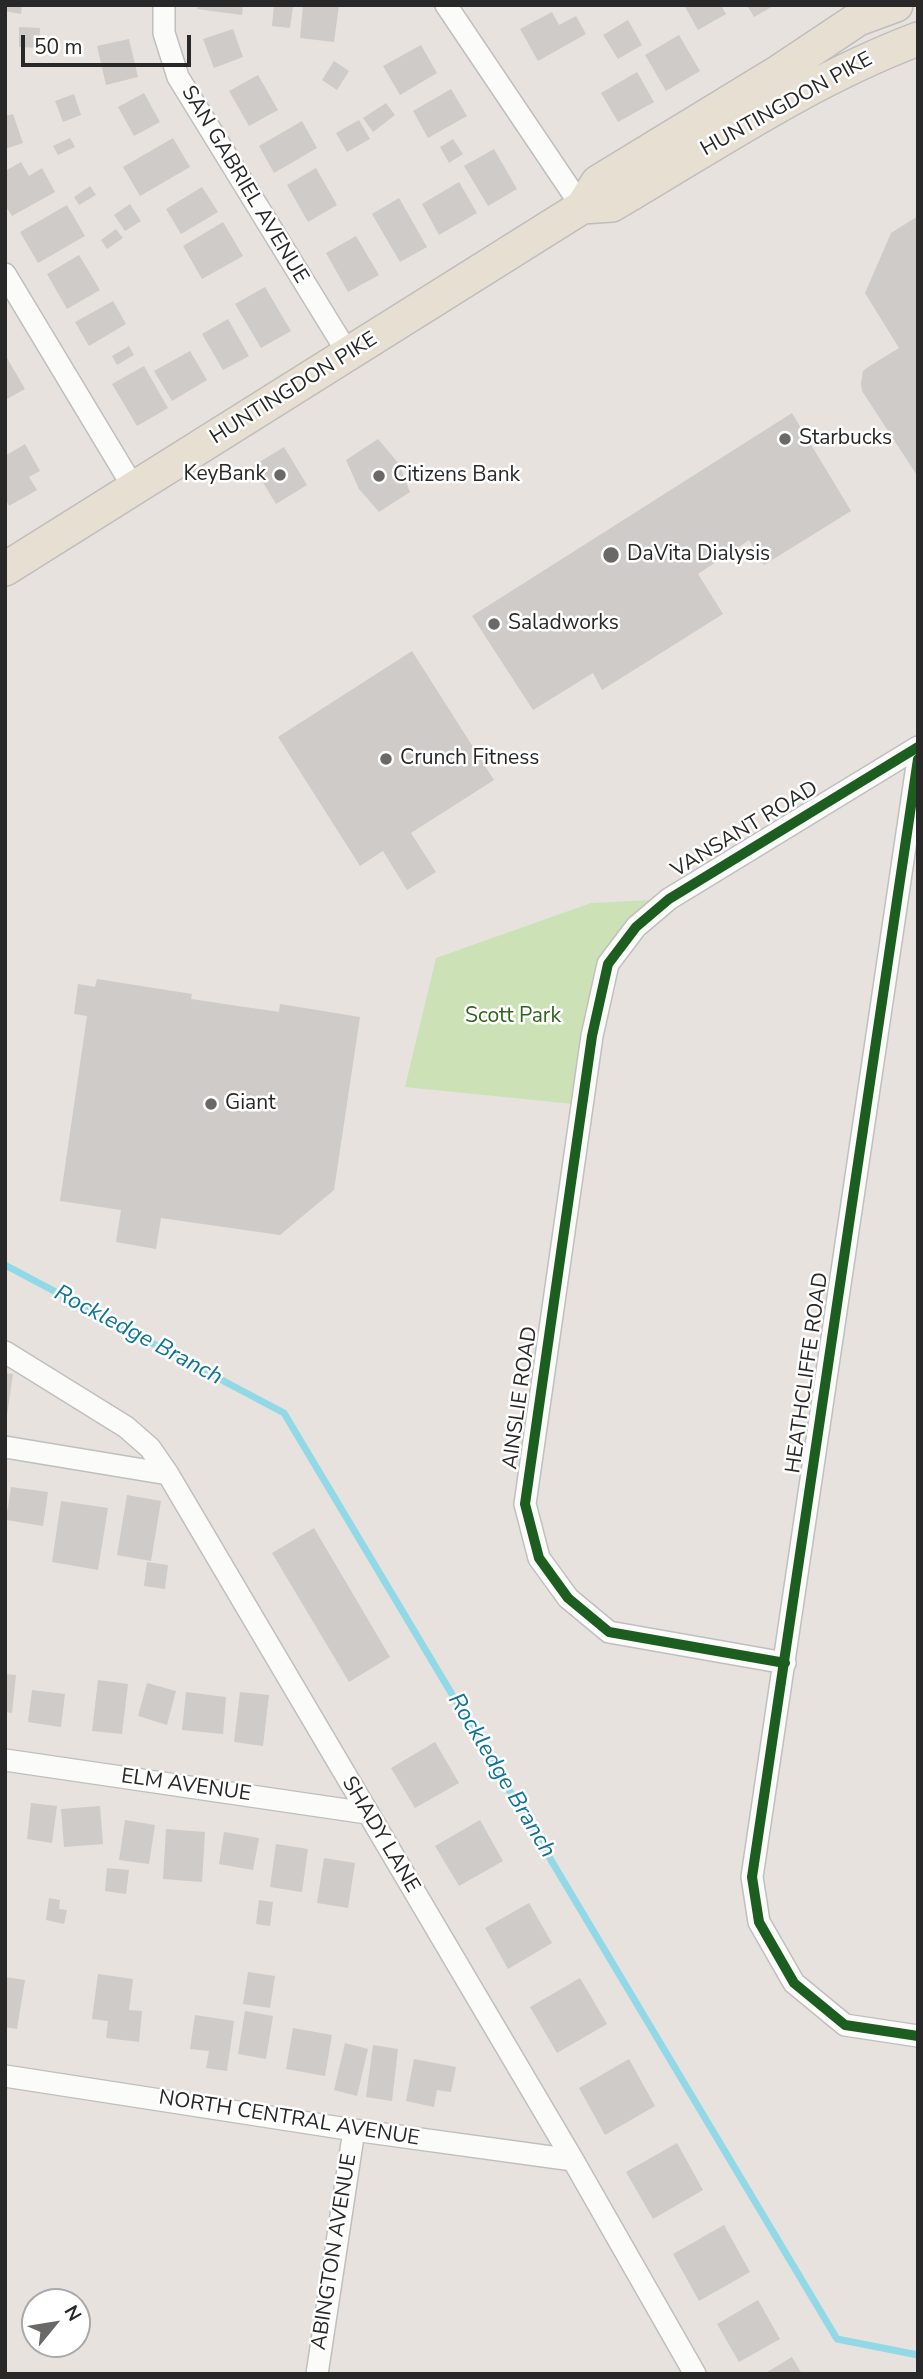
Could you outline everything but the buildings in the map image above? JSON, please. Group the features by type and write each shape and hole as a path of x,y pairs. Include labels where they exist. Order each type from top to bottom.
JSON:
{"main road":[{"name":"HUNTINGDON PIKE","path":"5,569 582,207 598,182 780,71 865,12 896,5"},
{"name":"HUNTINGDON PIKE","path":"582,207 612,205 803,92 878,54 918,39"}],"street":[{"name":"SAN GABRIEL AVENUE","path":"164,5 164,33 178,77 349,355"},
{"path":"446,5 582,207"},
{"path":"5,274 135,489"},
{"name":"VANSANT ROAD","path":"608,964 636,927 669,899 918,747"},
{"name":"HEATHCLIFFE ROAD","path":"918,759 752,1877 759,1922 794,1983 845,2025 918,2036"},
{"name":"AINSLIE ROAD","path":"608,964 592,1036 525,1504 539,1558 568,1598 609,1632 785,1663"},
{"name":"SHADY LANE","path":"5,1352 125,1427 150,1448 168,1474 573,2160 695,2374"},
{"path":"5,1447 168,1474"},
{"name":"ELM AVENUE","path":"5,1760 368,1813"},
{"name":"NORTH CENTRAL AVENUE","path":"5,2076 354,2130 573,2160"},
{"name":"ABINGTON AVENUE","path":"317,2374 354,2130"}],"green space":[{"name":"Scott Park","path":"669,899 608,964 583,1105 405,1087 436,958 591,903"}],"waterway":[{"name":"Rockledge Branch","path":"5,1265 284,1413 837,2339 918,2355"}],"cycle path":[{"path":"785,1663 609,1632 568,1598 539,1558 525,1504 592,1036 608,964 636,927 669,899 918,747"},
{"path":"918,759 752,1877 759,1922 794,1983 845,2025 918,2036"}],"place":[{"name":"Starbucks","path":"785,439"},
{"name":"KeyBank","path":"280,475"},
{"name":"Citizens Bank","path":"379,476"},
{"name":"DaVita Dialysis","path":"611,555"},
{"name":"Saladworks","path":"494,624"},
{"name":"Crunch Fitness","path":"386,759"},
{"name":"Giant","path":"211,1104"}]}
